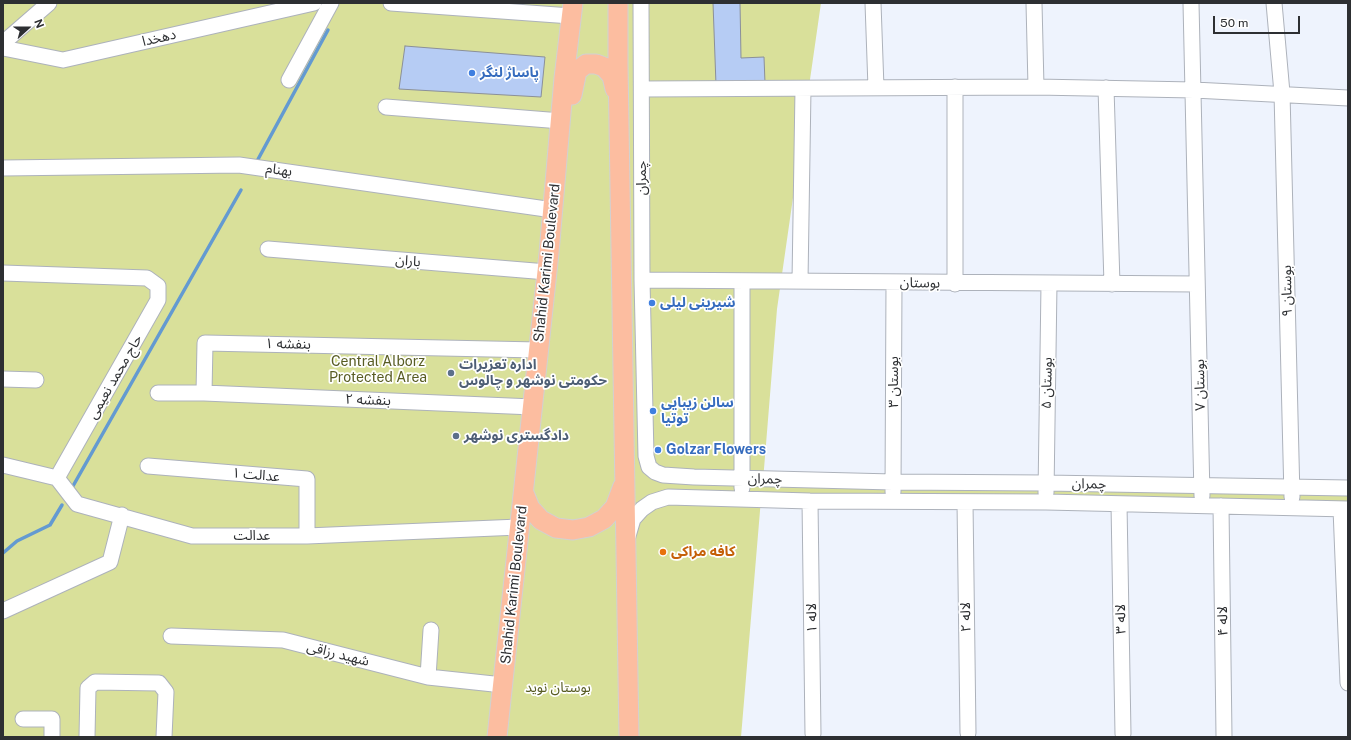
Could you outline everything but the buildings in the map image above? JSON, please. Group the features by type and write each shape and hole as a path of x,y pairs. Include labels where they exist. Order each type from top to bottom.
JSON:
{"main road":[{"path":"618,3 618,98 627,543 629,737"},
{"name":"Shahid Karimi Boulevard","path":"497,737 554,210 572,10"},
{"path":"559,153 568,131 573,86 577,71 586,64 596,64 604,67 612,76 618,98"},
{"path":"524,493 530,508 541,520 556,528 578,529 589,527 604,519 615,507 622,492 625,474"}],"street":[{"path":"3,43 49,3"},
{"name":"دهخدا","path":"3,48 63,60 314,3"},
{"path":"289,80 331,3"},
{"path":"391,3 572,10"},
{"name":"چمران","path":"641,3 642,280 646,456 649,466 655,472 663,475 893,482 1348,488"},
{"path":"873,3 876,88"},
{"path":"1034,3 1036,87"},
{"name":"بوستان ۷","path":"1191,3 1203,505"},
{"name":"بوستان ۹","path":"1274,3 1282,93 1292,508"},
{"path":"954,87 955,284"},
{"path":"642,90 1036,87 1282,93 1348,98"},
{"path":"800,282 803,88"},
{"path":"1106,88 1112,284"},
{"path":"386,107 561,121"},
{"name":"بهنام","path":"3,168 240,165 554,210"},
{"name":"باران","path":"268,249 547,272"},
{"name":"حاج محمد نعیمی","path":"3,274 147,278 158,286 158,300 57,478"},
{"name":"بوستان","path":"642,280 955,284 1197,284"},
{"path":"742,281 742,500"},
{"name":"بوستان ۳","path":"893,503 894,283"},
{"name":"بوستان ۵","path":"1046,502 1049,284"},
{"name":"بنفشه ۱","path":"204,393 205,342 538,350"},
{"path":"3,379 36,380"},
{"path":"158,393 204,393"},
{"name":"بنفشه ۲","path":"204,393 533,407"},
{"path":"3,465 57,478"},
{"name":"عدالت ۱","path":"148,466 308,479 307,536"},
{"name":"عدالت","path":"57,478 77,504 192,536 307,536 519,527"},
{"name":"چمران","path":"627,543 633,520 642,509 657,500 668,497 810,502 1046,502 1344,509"},
{"name":"لاله ۱","path":"810,502 814,734"},
{"name":"لاله ۲","path":"965,502 968,733"},
{"name":"لاله ۳","path":"1119,504 1123,734"},
{"name":"لاله ۴","path":"1221,506 1224,736"},
{"path":"1344,509 1348,683"},
{"path":"3,610 110,562 122,516"},
{"path":"428,677 431,630"},
{"name":"شهید رزاقی","path":"171,636 283,640 428,677 503,686"},
{"path":"87,737 88,688 95,682 159,683 166,692 164,737"},
{"path":"23,719 52,719 52,737"}],"green space":[{"name":"Central Alborz Protected Area","path":"3,3 821,3 777,309 763,481 892,483 892,502 761,499 741,737 3,737"},
{"path":"894,484 1044,484 1044,501 894,502"},
{"path":"1047,484 1201,486 1202,504 1047,502"},
{"path":"1203,487 1291,489 1291,506 1204,505"},
{"path":"1293,489 1348,490 1348,507 1294,506"}],"waterway":[{"path":"256,163 328,30"},
{"path":"73,486 241,190"},
{"path":"3,553 17,541 50,525 62,505"}],"place":[{"name":"پاساژ لنگر","path":"472,73"},
{"name":"شیرینی لیلی","path":"652,303"},
{"name":"اداره تعزیرات حکومتی نوشهر و چالوس","path":"451,373"},
{"name":"سالن زیبایی توتیا","path":"653,411"},
{"name":"دادگستری نوشهر","path":"456,436"},
{"name":"Golzar Flowers","path":"658,450"},
{"name":"کافه مراکی","path":"663,552"}],"park label":[{"name":"بوستان نوید","path":"558,688"}]}
